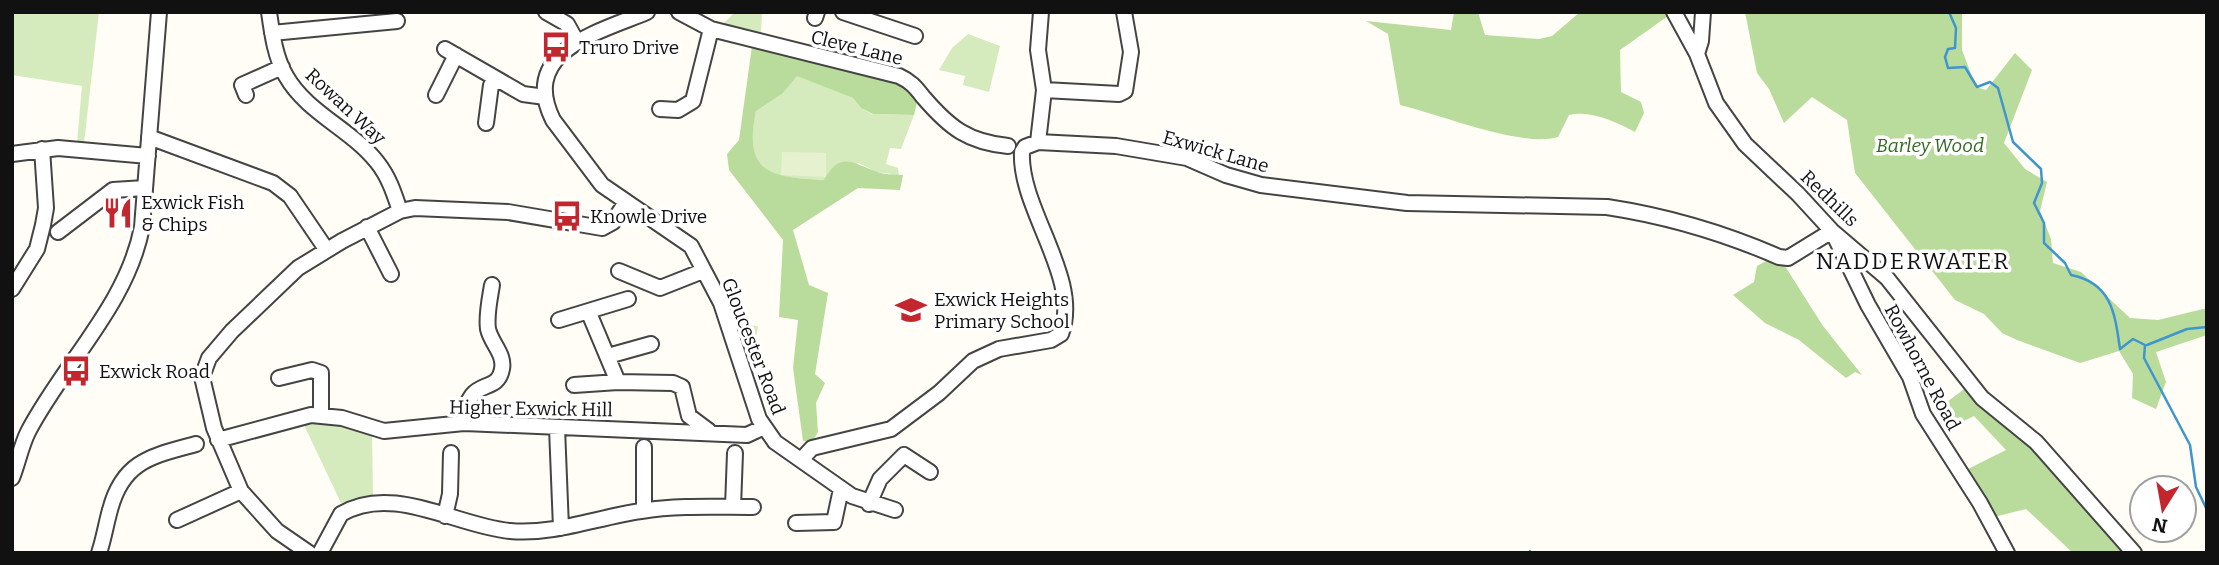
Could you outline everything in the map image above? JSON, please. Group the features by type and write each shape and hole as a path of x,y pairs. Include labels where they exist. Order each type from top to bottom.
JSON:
{"street":[{"path":"12,478 29,430 132,267 142,228 159,12"},
{"name":"Rowan Way","path":"269,12 282,67 310,105 375,160 389,180 400,211"},
{"path":"546,12 567,24 578,42"},
{"path":"436,95 450,52 523,94 545,97 547,78 554,61 567,47 647,12"},
{"name":"Cleve Lane","path":"679,12 711,29 899,76 916,86 960,134 988,144 1008,146"},
{"path":"843,12 871,16 906,36"},
{"path":"801,460 812,448 891,429 939,393 973,361 999,349 1051,340 1062,334 1066,317 1064,295 1022,158 1025,147 1038,142 1044,90 1038,50 1041,12"},
{"path":"1044,90 1119,94 1125,90 1131,52 1124,12"},
{"name":"Redhills","path":"1674,12 1697,54 1723,116 1745,144 1798,194 1832,231 1866,257 1887,278 1982,398 2036,442 2134,553"},
{"path":"1697,54 1701,41 1703,12"},
{"path":"272,33 388,26"},
{"path":"660,109 678,110 693,101 711,29"},
{"name":"Rowan Way","path":"241,85 282,67"},
{"path":"484,119 491,85 498,80"},
{"name":"Gloucester Road","path":"545,97 553,120 590,172 626,202 685,240 721,303 764,427 782,448 841,489 869,504 895,510"},
{"path":"149,137 273,183 290,196 326,249"},
{"name":"Exwick Lane","path":"1038,142 1116,146 1187,158 1226,175 1261,185 1407,203 1607,207 1698,227 1779,257 1788,258 1832,231"},
{"path":"12,154 42,149 79,149 148,156"},
{"path":"12,289 37,249 43,225 46,208 42,149"},
{"path":"58,232 113,190 145,188"},
{"path":"309,553 277,531 241,491 218,440 203,384 204,367 209,358 275,287 326,249 400,211 415,208 508,212 602,228 613,222 626,202"},
{"path":"367,227 391,274"},
{"name":"Rowhorne Road","path":"1832,231 1850,270 1910,377 1923,414 1980,503 2007,553"},
{"path":"1850,270 1860,258 1866,257"},
{"name":"Gloucester Road","path":"619,271 660,288 704,271"},
{"path":"464,423 465,405 470,394 495,382 502,368 500,355 487,324 492,285"},
{"path":"559,320 628,299"},
{"path":"589,313 618,382"},
{"path":"608,356 651,344"},
{"path":"279,378 312,370 321,373 321,416"},
{"path":"574,385 618,382 673,383 682,387 689,416 710,432"},
{"name":"Higher Exwick Hill","path":"218,440 304,416 342,418 384,431 464,423 747,435 764,427"},
{"path":"557,428 561,528"},
{"path":"99,553 114,498 129,471 149,458 196,444"},
{"path":"644,447 644,510"},
{"path":"869,504 880,479 898,451 930,472"},
{"path":"445,516 460,469 451,453"},
{"path":"733,507 735,453"},
{"path":"644,462 659,463"},
{"path":"734,468 750,468"},
{"path":"796,523 834,522 841,489"},
{"path":"187,520 241,491"},
{"path":"320,553 337,518 360,505 383,502 512,531 561,528 644,510 753,507"}],"green space":[{"path":"12,12 99,12 84,143 77,143 82,86 12,75"},
{"path":"735,12 762,12 761,32 769,41 719,28"},
{"path":"1454,12 1478,12 1485,35 1539,39 1552,36 1580,12 1666,12 1668,16 1620,50 1621,92 1641,102 1644,113 1635,132 1603,118 1577,114 1569,115 1558,137 1524,138 1400,105 1388,34 1366,21 1451,30"},
{"name":"Barley Wood","path":"1745,12 1962,12 1962,50 1976,87 1986,90 2015,53 2032,70 2004,143 2025,169 2047,182 2040,211 2051,239 2053,263 2081,272 2130,318 2158,320 2207,308 2207,335 2156,352 2166,382 2156,409 2132,398 2133,374 2119,351 2080,363 2002,333 1984,314 1955,300 1855,173 1847,120 1812,97 1784,123 1769,89 1757,73"},
{"path":"968,34 1000,46 989,92 963,85 965,76 939,70 952,48"},
{"path":"752,46 874,75 919,94 914,115 873,114 861,108 853,98 797,76 783,93 756,111 754,148 758,160 765,168 775,173 824,180 835,166 846,162 881,173 903,175 900,190 858,188 793,230 809,285 828,293 815,374 825,383 816,403 818,432 812,442 803,441 793,368 798,320 779,317 783,240 729,170 727,154 739,140"},
{"path":"797,75 853,98 861,108 872,114 914,115 901,149 890,148 886,164 898,168 899,175 876,172 859,163 829,173 825,180 789,177 764,169 753,148 756,110 783,93"},
{"path":"782,152 826,153 826,177 781,175"},
{"path":"1768,260 1783,263 1823,326 1862,375 1855,372 1846,378 1799,340 1765,323 1733,295 1754,282 1757,266"},
{"path":"739,325 758,326 753,364 752,363"},
{"path":"1967,387 2041,455 2126,553 2073,553 2026,509 1994,517 1968,469 2006,450 1974,416 1956,425 1936,410"},
{"path":"302,421 347,425 372,433 373,496 341,503"}],"waterway":[{"path":"1949,12 1956,28 1955,48 1948,49 1945,57 1948,68 1965,67 1977,87 1990,82 1998,88 2013,142 2041,169 2042,183 2034,203 2044,223 2044,243 2065,263 2071,275 2085,279 2103,293 2113,312 2120,349 2133,339 2145,345 2144,358 2190,445 2196,487 2207,510"},
{"path":"2147,345 2187,329 2207,327"}],"place":[{"name":"Truro Drive","path":"556,47"},
{"name":"Exwick Fish & Chips","path":"118,213"},
{"name":"Knowle Drive","path":"567,216"},
{"name":"Exwick Heights Primary School","path":"911,310"},
{"name":"Exwick Road","path":"76,371"}],"district":[{"name":"NADDERWATER","path":"1913,261"}]}
